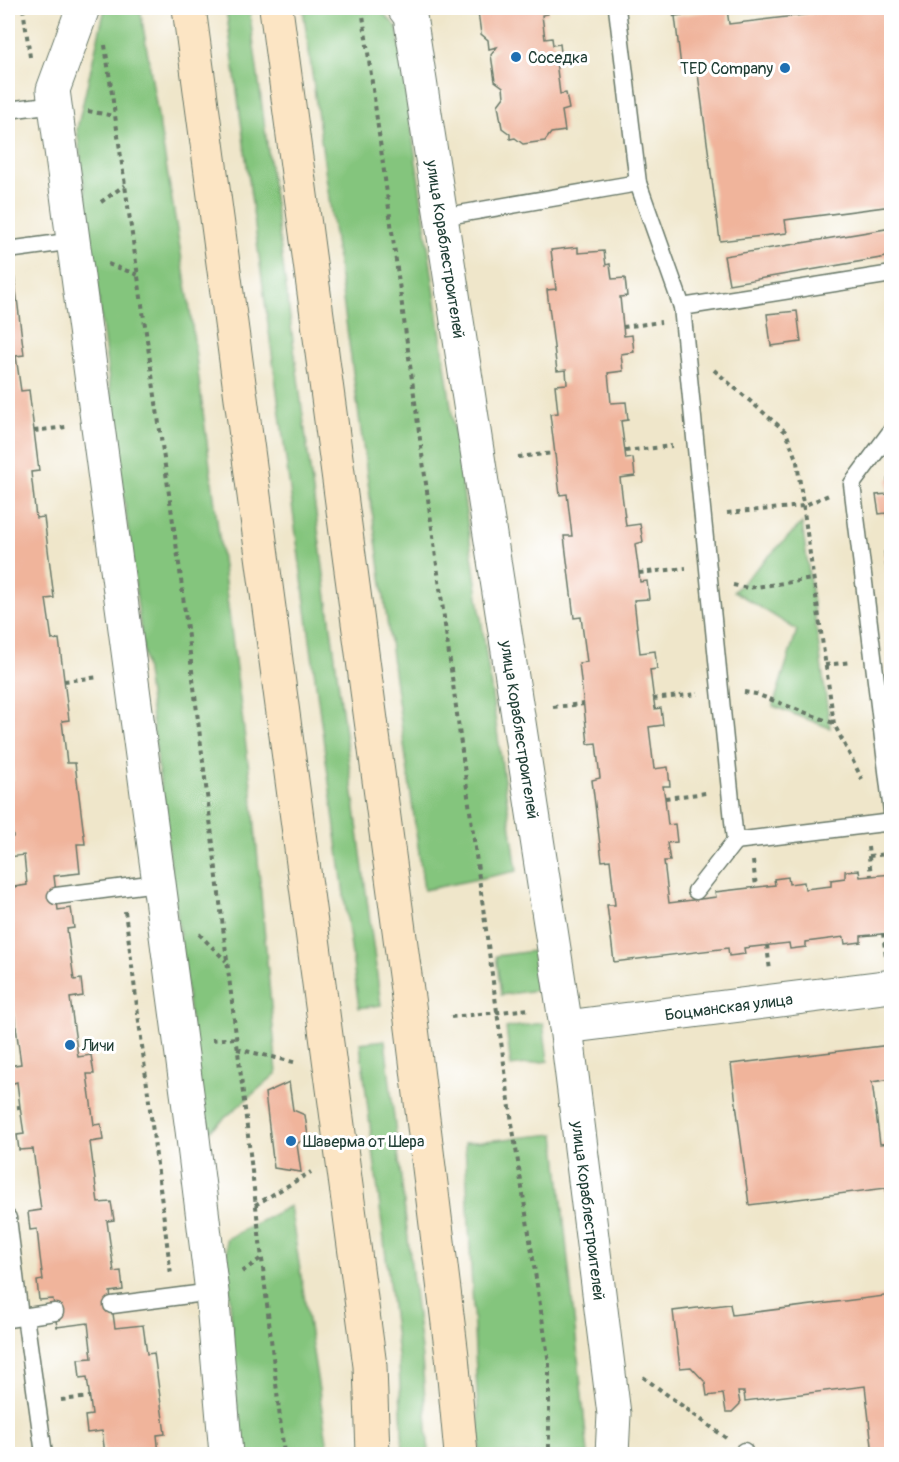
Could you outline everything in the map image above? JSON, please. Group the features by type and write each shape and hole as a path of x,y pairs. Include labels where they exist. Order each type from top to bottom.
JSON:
{"main road":[{"path":"189,8 370,1366 373,1455"},
{"path":"276,8 410,1010 452,1356 461,1455"}],"street":[{"path":"83,8 53,90 192,1130 212,1292 226,1455"},
{"name":"улица Кораблестроителей","path":"404,8 410,16 442,217 566,1027 614,1414 612,1455"},
{"name":"Боцманская улица","path":"566,1027 889,976"}],"lane":[{"path":"617,8 638,183 682,314 735,840 696,891"},
{"path":"8,110 55,104"},
{"path":"442,217 638,183"},
{"path":"8,250 74,241"},
{"path":"682,314 891,274"},
{"path":"891,430 852,484 891,812"},
{"path":"735,840 891,822"},
{"path":"56,896 158,883"},
{"path":"8,1218 18,1318 44,1455"},
{"path":"112,1305 212,1292"},
{"path":"18,1318 55,1312"}],"path":[{"path":"362,8 497,1012 549,1363 549,1455"},
{"path":"667,8 675,16"},
{"path":"104,39 180,571 284,1455"},
{"path":"623,327 682,314"},
{"path":"686,346 786,432 797,462 834,724 864,782"},
{"path":"34,431 67,427"},
{"path":"625,451 695,443"},
{"path":"518,457 555,453"},
{"path":"702,515 803,506 852,484"},
{"path":"639,573 708,572 748,588 813,579"},
{"path":"64,681 99,677"},
{"path":"653,699 736,691 756,694 834,724"},
{"path":"553,707 584,704"},
{"path":"665,798 730,790"},
{"path":"868,856 888,854 891,856"},
{"path":"122,887 174,1297"},
{"path":"883,933 889,976"},
{"path":"767,945 771,981"},
{"path":"451,1017 538,1008"},
{"path":"237,1049 301,1064"},
{"path":"8,1108 20,1107"},
{"path":"255,1204 318,1168"},
{"path":"637,1373 744,1453"}],"green space":[{"path":"105,8 140,8 189,302 252,793 277,1073 205,1135 77,129"},
{"path":"226,8 249,8 381,1005 359,1008"},
{"path":"303,8 378,8 397,27 517,871 424,890"},
{"path":"802,523 830,728 773,706 797,630 734,591"},
{"path":"533,951 538,990 501,995 496,956"},
{"path":"543,1023 548,1061 511,1066 506,1028"},
{"path":"385,1040 422,1359 429,1454 403,1454 399,1364 360,1043"},
{"path":"555,1134 588,1454 480,1454 465,1143"},
{"path":"290,1206 329,1454 240,1454 226,1239"}],"building":[{"path":"481,8 547,8 548,14 542,15 545,39 552,38 553,45 560,44 562,60 556,61 560,94 566,93 569,109 562,111 565,131 551,133 545,141 523,144 515,138 510,139 510,134 502,128 498,105 504,97 503,87 495,81 491,55 497,47 489,49 488,40 481,34 478,12"},
{"path":"861,8 892,8 892,206 785,220 787,233 720,241 697,66 681,67 675,16 727,9 729,24"},
{"path":"892,228 892,256 729,284 724,256"},
{"path":"578,247 578,253 604,251 606,265 610,264 612,279 625,278 627,296 620,297 624,336 632,335 634,352 621,354 623,371 608,373 611,403 626,402 628,420 621,421 626,459 633,458 635,476 620,478 626,526 640,524 643,542 635,544 640,582 647,581 649,599 634,600 640,653 655,651 657,669 650,670 655,709 661,708 663,725 649,727 654,769 668,767 670,786 663,786 668,825 675,824 677,842 667,843 670,861 664,861 669,903 716,897 715,892 775,885 774,879 788,877 789,884 804,882 805,889 831,886 831,880 845,878 845,871 859,870 860,877 892,874 892,933 861,936 861,942 845,944 844,937 806,942 806,947 790,949 789,943 744,948 745,954 729,956 728,948 614,962 607,905 615,905 610,860 602,861 592,780 600,778 596,743 588,744 579,663 587,662 581,617 574,618 564,536 572,536 567,494 560,495 550,414 558,413 555,385 567,384 566,370 557,371 547,290 556,289 551,250"},
{"path":"14,274 24,355 16,356 21,391 29,390 39,471 31,472 36,518 44,517 54,598 46,599 52,640 59,639 69,720 62,721 67,763 75,763 85,844 77,844 80,873 54,876 58,910 71,908 74,928 67,929 74,980 81,979 83,996 70,998 78,1057 91,1055 94,1074 87,1074 94,1125 101,1124 103,1140 90,1142 98,1203 111,1202 114,1220 107,1221 114,1272 121,1271 123,1290 110,1292 115,1328 143,1325 147,1354 154,1353 165,1434 157,1435 159,1454 105,1454 102,1431 87,1433 85,1416 92,1415 87,1377 80,1378 78,1359 92,1358 88,1323 57,1327 53,1299 39,1300 37,1281 43,1280 37,1229 30,1230 28,1212 41,1210 33,1149 19,1150 17,1135 24,1134 17,1082 10,1084 8,1066 21,1064 13,1005 8,1006 8,888 27,885 24,855 9,857 8,846 8,838 13,837 8,781 14,780 8,732 8,275"},
{"path":"797,311 801,342 771,346 767,314"},
{"path":"892,478 892,547 890,547 886,513 879,514 876,495 889,494 887,479"},
{"path":"884,552 892,552 892,569 886,570"},
{"path":"888,1034 892,1034 892,1079 872,1082 880,1144 892,1143 892,1200 887,1201 886,1188 749,1205 731,1064 890,1045"},
{"path":"289,1082 293,1110 305,1115 308,1136 297,1144 301,1172 274,1168 265,1093"},
{"path":"892,1295 892,1454 873,1454 865,1386 745,1401 744,1392 738,1392 740,1404 732,1412 726,1412 723,1394 707,1396 705,1382 691,1367 680,1368 673,1311 730,1304 732,1315"}],"place":[{"name":"Соседка","path":"516,57"},
{"name":"TED Company","path":"785,68"},
{"name":"Личи","path":"70,1045"},
{"name":"Шаверма от Шера","path":"291,1141"}]}
